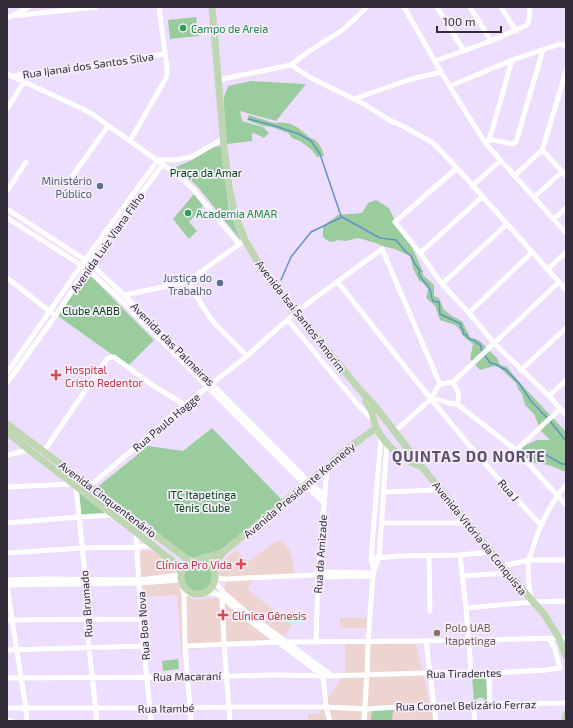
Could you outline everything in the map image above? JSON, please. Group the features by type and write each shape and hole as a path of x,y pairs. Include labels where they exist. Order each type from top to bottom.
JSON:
{"main road":[{"name":"Avenida Isai Santos Amorim","path":"212,7 229,187 242,242 263,271 360,390 384,417 388,424"},
{"path":"360,390 372,412 375,424 381,436 400,456 422,467"},
{"name":"Avenida Presidente Kennedy","path":"213,567 222,553 327,468 384,417"},
{"name":"Avenida Cinquentenário","path":"7,424 194,561"},
{"name":"Avenida Vitória da Conquista","path":"388,424 502,566 532,602 538,606 563,638 566,656"},
{"name":"Avenida Cinquentenário","path":"7,432 173,561 181,578"},
{"path":"25,437 29,450"},
{"name":"Avenida Presidente Kennedy","path":"194,561 222,553"},
{"path":"194,561 206,562 213,567 215,580 211,589 207,592 199,594 187,594 181,578 184,567 194,561"},
{"path":"565,721 566,715"}],"street":[{"path":"9,17 29,7"},
{"path":"9,17 96,7"},
{"path":"130,141 166,78 167,72 159,7"},
{"path":"218,80 291,65 308,52 344,29 367,7"},
{"path":"404,7 441,72 487,145 566,233"},
{"path":"437,7 464,51"},
{"path":"470,7 491,41"},
{"path":"501,7 516,31"},
{"path":"435,61 516,31 528,24 530,7"},
{"path":"450,86 512,60 560,44 566,46"},
{"path":"489,139 512,144 516,142 544,50"},
{"name":"Rua Ijanai dos Santos Silva","path":"9,75 165,54"},
{"path":"487,145 512,60"},
{"path":"291,65 319,82 364,104 389,120 433,143 566,290"},
{"path":"514,176 542,152 566,71"},
{"path":"354,99 408,80 441,72"},
{"path":"9,75 92,114 161,162 180,176 242,242 188,281 124,295"},
{"path":"7,109 24,82"},
{"path":"69,181 108,126"},
{"path":"161,162 191,157 224,139"},
{"path":"534,197 564,174 545,153 542,152"},
{"path":"472,186 500,161"},
{"path":"7,191 26,162"},
{"name":"Avenida Luiz Viana Filho","path":"7,373 50,311 161,162"},
{"path":"457,168 396,222 442,284 494,343 566,415"},
{"path":"420,253 482,197"},
{"path":"554,219 566,208"},
{"name":"Avenida das Palmeiras","path":"7,209 51,238 124,295 212,383 307,483 324,503"},
{"name":"Avenida das Palmeiras","path":"7,218 47,243 86,264 208,387 307,483 324,496"},
{"path":"442,284 507,224"},
{"path":"47,243 51,238"},
{"name":"Rua Paulo Hagge","path":"90,486 185,405 247,356 296,312 382,249 440,384"},
{"path":"469,313 532,252"},
{"path":"548,269 566,252"},
{"name":"Avenida Luiz Viana Filho","path":"7,383 12,366 56,315 86,264"},
{"path":"7,278 56,315"},
{"path":"188,281 211,319 247,356"},
{"name":"Rua J","path":"337,281 431,399 541,525"},
{"path":"394,432 431,399 440,384 453,382 559,282"},
{"path":"288,320 375,424"},
{"path":"521,370 566,328"},
{"path":"44,451 107,359 110,357 114,357 185,405"},
{"path":"548,396 566,380"},
{"path":"453,382 458,395 457,404"},
{"path":"431,399 436,398 448,404 457,404 516,450 566,504"},
{"path":"516,450 560,409"},
{"path":"374,573 371,559 381,436"},
{"path":"364,721 368,642 374,573 379,558 387,443"},
{"path":"7,455 29,450"},
{"name":"Rua da Amizade","path":"316,642 316,574 327,468"},
{"path":"7,487 74,485"},
{"name":"Rua Brumado","path":"74,485 82,548 86,619 97,721"},
{"path":"532,602 529,587 529,560 545,516 566,485"},
{"path":"383,492 441,490"},
{"path":"7,523 114,515"},
{"path":"381,523 467,523"},
{"name":"Rua Boa Nova","path":"136,532 141,619 151,721"},
{"path":"7,553 82,548 154,546"},
{"path":"371,559 400,556 460,555 491,552"},
{"path":"429,555 430,611"},
{"path":"460,555 471,672"},
{"path":"502,566 529,560 566,560"},
{"path":"331,676 230,599 215,580 316,574 374,573"},
{"path":"462,576 508,573"},
{"path":"27,721 16,649 9,620 7,583 139,582 181,578"},
{"path":"221,589 226,579"},
{"path":"207,592 214,593 222,597 322,675 326,707 330,721"},
{"path":"187,594 185,646 191,721"},
{"path":"222,597 230,721"},
{"path":"466,608 532,602 566,601"},
{"path":"9,620 141,619"},
{"name":"Rua Tiradentes","path":"367,674 489,673 560,668 555,649 549,638"},
{"path":"286,642 563,638"},
{"path":"426,641 436,721"},
{"path":"185,646 278,642"},
{"path":"7,650 144,646"},
{"path":"489,673 490,704"},
{"name":"Rua Macaraní","path":"7,678 331,676 367,674"},
{"path":"473,704 475,721"},
{"name":"Rua Coronel Belizário Ferraz","path":"326,707 365,709 473,704 566,704"},
{"name":"Rua Itambé","path":"7,708 326,707"},
{"path":"7,720 12,721"}],"shaded area":[{"path":"281,540 290,551 293,561 294,577 254,579 247,589 292,625 284,636 276,631 266,643 181,650 177,595 145,597 144,589 138,580 137,551 154,551 172,564 175,568 176,576 191,599 215,598 223,591 226,582 221,577 216,567 226,558 236,550 248,562 273,543"},
{"path":"340,618 371,618 369,643 416,644 434,721 308,721 308,714 320,714 321,707 345,673 345,642 365,641 366,628 340,628"}],"green space":[{"name":"Campo de Areia","path":"196,17 199,36 170,39 168,20"},
{"path":"251,81 306,84 276,121 240,111 242,121 263,127 269,133 264,138 252,133 252,141 227,144 224,97 228,86"},
{"path":"249,115 274,123 288,123 294,126 320,145 324,156 317,157 312,150 300,141 292,138 288,133 247,120"},
{"name":"Praça da Amar","path":"221,146 229,209 241,241 198,187 176,167 192,160 214,147"},
{"name":"Academia AMAR","path":"194,194 203,206 189,222 197,231 189,239 173,219"},
{"path":"376,200 389,208 395,221 411,245 423,271 423,275 434,285 434,296 439,298 444,310 462,321 470,337 480,341 497,358 500,365 507,367 566,432 566,472 549,465 528,462 519,454 524,446 537,440 550,440 541,431 534,414 525,405 522,394 516,383 500,368 494,366 480,370 470,359 473,344 463,336 455,325 440,320 435,306 426,298 428,289 422,282 419,281 413,268 410,256 395,249 358,238 332,242 323,237 323,226 338,215 362,213 368,203"},
{"name":"Clube AABB","path":"88,273 154,340 128,366 58,316"},
{"name":"ITC Itapetinga Tênis Clube","path":"212,428 283,501 220,554 198,559 182,554 144,520 139,525 94,490 148,446 183,451"},
{"path":"77,491 110,517 80,518"},
{"path":"198,564 208,568 212,578 208,588 198,592 188,588 184,578 188,568"},
{"path":"178,659 179,669 163,671 162,661"},
{"path":"486,675 487,700 483,701 484,698 477,698 476,701 474,701 472,676"},
{"path":"393,710 392,721 371,721 372,711"}],"waterway":[{"path":"249,119 299,134 311,141 320,154 341,216"},
{"path":"281,280 291,257 311,232 342,217 380,238 396,240 411,256 420,271 420,276 430,290 433,301 439,302 440,314 461,324 463,334 480,344 482,351 490,363 498,365 506,370 519,383 531,401 547,418"},
{"path":"550,421 566,441"},
{"path":"527,454 546,455 562,464 566,464"}],"place":[{"name":"Campo de Areia","path":"183,28"},
{"name":"Ministério Público","path":"100,186"},
{"name":"Academia AMAR","path":"188,213"},
{"name":"Justiça do Trabalho","path":"220,283"},
{"name":"Hospital Cristo Redentor","path":"56,375"},
{"name":"Clínica Pro Vida","path":"241,564"},
{"name":"Clínica Gênesis","path":"223,615"},
{"name":"Polo UAB Itapetinga","path":"437,633"}],"district":[{"name":"QUINTAS DO NORTE","path":"469,456"}]}
